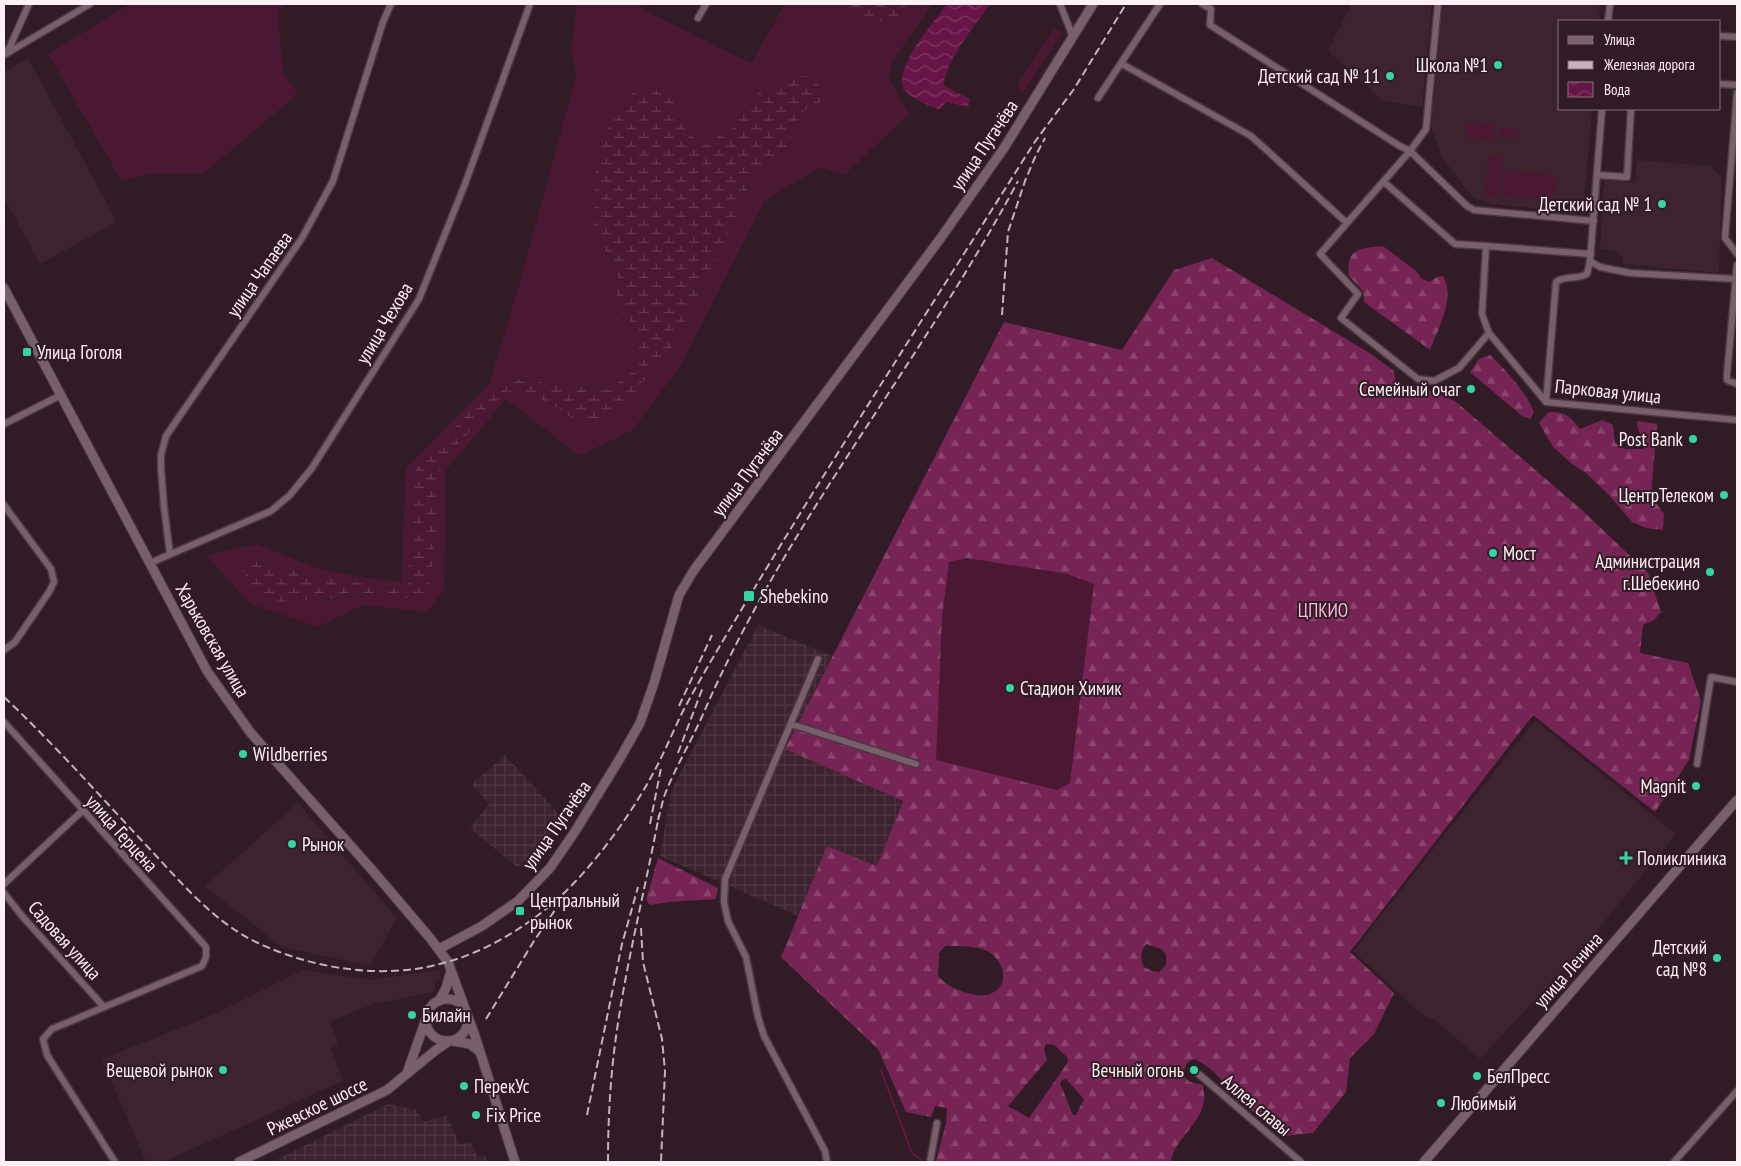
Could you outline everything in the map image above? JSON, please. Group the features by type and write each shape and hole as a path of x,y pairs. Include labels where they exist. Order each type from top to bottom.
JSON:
{"street":[{"path":"5,54 29,4"},
{"path":"5,54 90,4"},
{"name":"улица Чапаева","path":"170,554 161,468 161,455 166,436 302,238 333,181 383,22 391,4"},
{"name":"улица Чехова","path":"150,563 272,511 290,495 312,468 419,299 466,184 530,4"},
{"path":"698,18 706,4"},
{"path":"1060,4 1073,37"},
{"name":"улица Пугачёва","path":"439,949 482,926 518,901 550,868 620,760 640,723 654,683 679,595 694,570 940,239 1004,148 1093,4"},
{"path":"1098,98 1160,4"},
{"path":"1202,4 1211,10 1210,25 1410,151 1466,206 1474,210 1594,221"},
{"path":"1438,4 1426,129 1384,182 1320,254 1358,294 1341,318 1418,379 1434,381 1459,368 1490,332"},
{"path":"1608,20 1610,4"},
{"path":"1721,36 1737,37"},
{"path":"1122,64 1251,136 1347,223"},
{"path":"1721,84 1737,85"},
{"path":"1737,93 1725,238 1737,254"},
{"path":"1546,402 1556,282 1561,278 1581,278 1587,274 1594,221 1602,110"},
{"path":"1598,175 1627,177 1631,110"},
{"path":"1384,182 1455,244 1590,258 1600,268 1630,273 1736,279"},
{"name":"Парковая улица","path":"1486,246 1482,314 1490,332 1546,402 1737,420"},
{"path":"1737,265 1727,374 1727,380 1737,384"},
{"name":"Харьковская улица","path":"5,292 207,671 250,732 373,871 448,962 480,1052 515,1162"},
{"path":"4,424 61,396"},
{"path":"4,505 51,569 54,582 15,642 4,650"},
{"path":"818,659 725,879 724,902 728,921 746,957 758,1017 764,1036 825,1151 828,1162"},
{"path":"1697,764 1710,677 1737,682"},
{"name":"улица Герцена","path":"4,722 206,947 206,957 202,966 104,1007"},
{"path":"791,724 916,764"},
{"name":"улица Ленина","path":"1424,1162 1737,800"},
{"path":"4,884 82,811"},
{"name":"Садовая улица","path":"4,893 22,916 104,1007"},
{"path":"406,1076 429,1009 439,1001 446,988 451,971"},
{"path":"439,1001 455,1001 464,1008 466,1013 468,1023 464,1033 450,1041"},
{"path":"104,1007 52,1029 43,1039 47,1055 115,1162"},
{"path":"426,1021 429,1032 438,1040 466,1042 480,1052"},
{"name":"Ржевское шоссе","path":"239,1162 387,1090 450,1041"},
{"name":"Аллея славы","path":"1194,1070 1301,1162"},
{"path":"1674,1162 1737,1090"},
{"path":"930,1162 937,1123"}],"shaded area":[{"name":"Детский сад № 11","path":"1351,4 1432,4 1422,107 1383,101 1328,51"},
{"name":"Школа №1","path":"1443,4 1600,4 1599,20 1558,20 1558,110 1592,110 1583,213 1491,204 1472,197 1442,157 1431,127"},
{"path":"28,58 117,222 40,264 4,198 4,72"},
{"name":"Детский сад № 1","path":"1637,160 1710,166 1722,177 1719,273 1622,264 1623,256 1618,255 1618,251 1600,249 1604,180 1635,183"},
{"path":"758,625 832,656 785,749 903,800 877,866 827,846 798,916 660,856 671,791"},
{"path":"1535,720 1676,834 1577,955 1480,1059 1435,1020 1421,1014 1353,951"},
{"path":"505,755 558,813 561,823 518,868 470,828 489,804 472,784"},
{"name":"Рынок","path":"298,803 397,918 370,966 282,947 205,886"},
{"name":"Вещевой рынок","path":"303,970 371,980 439,970 441,980 435,981 435,992 374,1004 330,1021 338,1044 331,1048 343,1081 163,1162 146,1162 102,1059 212,1015"},
{"path":"388,1104 417,1110 423,1122 447,1115 459,1144 471,1142 477,1157 485,1156 487,1162 272,1162"}],"green space":[{"path":"130,4 284,4 278,12 283,73 298,94 204,173 153,173 121,180 48,54"},
{"path":"577,4 642,4 640,8 751,63 785,4 840,4 860,23 896,21 907,4 932,4 892,62 889,79 909,114 844,175 821,167 765,200 681,365 633,430 579,456 506,399 446,470 444,589 427,612 363,605 318,627 250,604 206,555 256,544 314,567 358,577 401,582 406,468 489,384 518,289 577,73 571,55","holes":["759,92 819,102 801,113 786,147 750,183 724,242 673,346 577,422 550,402 507,391 441,463 432,576 423,599 367,596 325,600 257,562 350,583 407,588 416,469 511,378 573,387 609,389 634,371 641,336 616,304 618,277 594,226 679,121 701,147 731,129"]},
{"path":"840,4 907,4 896,21 860,23"},
{"path":"1053,30 1060,30 1061,35 1024,91 1019,90 1018,84"},
{"path":"797,76 817,77 820,102 801,113 786,147 750,183 724,242 673,346 615,415 577,422 550,402 507,391 441,463 432,576 423,599 367,596 280,602 251,590 242,567 257,562 318,576 391,588 407,588 416,469 486,394 511,378 573,387 609,389 634,371 641,336 616,304 618,277 594,226 596,163 614,111 639,87 672,93 679,121 701,147 731,129 759,92"},
{"path":"1467,122 1495,124 1493,140 1466,137"},
{"path":"1500,127 1519,129 1518,139 1499,137"},
{"path":"1488,156 1503,157 1500,196 1485,195"},
{"path":"1509,170 1552,175 1555,181 1554,195 1549,200 1506,196 1503,191 1504,174"},
{"path":"1383,246 1416,271 1422,279 1429,282 1443,276 1447,284 1447,303 1430,350 1364,302 1363,291 1349,276 1348,267 1352,255 1356,251"},
{"name":"ЦПКИО","path":"1212,258 1371,354 1394,371 1396,385 1407,393 1420,386 1455,401 1582,510 1648,573 1661,612 1654,620 1643,625 1640,653 1688,663 1701,701 1689,760 1655,812 1533,715 1350,952 1394,993 1374,1034 1350,1058 1346,1092 1313,1133 1284,1136 1244,1104 1209,1068 1194,1059 1186,1066 1184,1077 1190,1082 1203,1085 1204,1098 1202,1109 1177,1146 1171,1162 938,1162 936,1160 946,1123 947,1108 935,1106 931,1117 906,1112 878,1049 781,957 827,846 877,866 903,801 785,749 1004,322 1122,350 1174,270","holes":["967,558 1067,574 1094,584 1070,783 1057,790 936,760 942,617 949,562","1146,944 1161,949 1166,954 1166,965 1159,972 1144,967 1141,955","945,946 971,947 987,951 993,955 1002,967 1003,981 995,992 981,996 950,986 938,976 939,953","1046,1044 1054,1045 1067,1057 1068,1062 1029,1118 1008,1106 1047,1060 1044,1049","1066,1079 1084,1099 1076,1115 1073,1115 1060,1083"]},
{"path":"1490,355 1509,374 1531,405 1534,412 1530,419 1522,416 1470,372 1479,359"},
{"path":"1549,412 1567,416 1580,429 1602,420 1613,425 1615,443 1625,449 1644,449 1637,421 1657,424 1651,496 1664,514 1663,530 1646,528 1632,522 1608,494 1586,473 1572,464 1553,447 1539,423"},
{"name":"Стадион Химик","path":"967,558 1067,574 1094,584 1070,783 1057,790 935,760 942,617 949,562"},
{"path":"658,858 718,888 716,899 650,905 646,900"}],"water":[{"path":"947,4 990,4 955,55 945,77 944,86 970,99 968,107 946,102 940,110 909,95 902,83 908,59"}],"waterway":[{"path":"881,1070 912,1153 924,1162"}],"railway":[{"path":"4,697 59,751 198,900 226,924 258,943 279,952 325,965 349,969 397,971 421,968 456,959 482,949 519,929 541,913 572,885 602,851 628,815 654,771 695,689 776,553 1034,143 1074,89 1126,4"},
{"path":"1002,315 1008,232 1025,181 1045,138"},
{"path":"658,820 665,794 674,773 737,642 774,575 814,509 940,314 1018,181"},
{"path":"679,706 712,635"},
{"path":"678,753 703,687"},
{"path":"650,824 661,768"},
{"path":"608,1162 613,1059 619,1015 659,815"},
{"path":"587,1115 622,944 638,887"},
{"path":"486,1019 559,904"},
{"path":"641,928 643,962 662,1039 665,1071 661,1162"}],"place":[{"name":"Школа №1","path":"1498,65"},
{"name":"Детский сад № 11","path":"1390,76"},
{"name":"Детский сад № 1","path":"1662,204"},
{"name":"Улица Гоголя","path":"27,352"},
{"name":"Семейный очаг","path":"1471,389"},
{"name":"Post Bank","path":"1693,439"},
{"name":"ЦентрТелеком","path":"1724,495"},
{"name":"Мост","path":"1493,553"},
{"name":"Администрация г.Шебекино","path":"1710,572"},
{"name":"Shebekino","path":"749,596"},
{"name":"Стадион Химик","path":"1010,688"},
{"name":"Wildberries","path":"243,754"},
{"name":"Magnit","path":"1696,786"},
{"name":"Рынок","path":"292,844"},
{"name":"Поликлиника","path":"1626,858"},
{"name":"Центральный рынок","path":"520,911"},
{"name":"Детский сад №8","path":"1717,958"},
{"name":"Билайн","path":"412,1015"},
{"name":"Вещевой рынок","path":"223,1070"},
{"name":"Вечный огонь","path":"1194,1070"},
{"name":"БелПресс","path":"1477,1076"},
{"name":"ПерекУс","path":"464,1086"},
{"name":"Любимый","path":"1441,1103"},
{"name":"Fix Price","path":"476,1115"}]}
